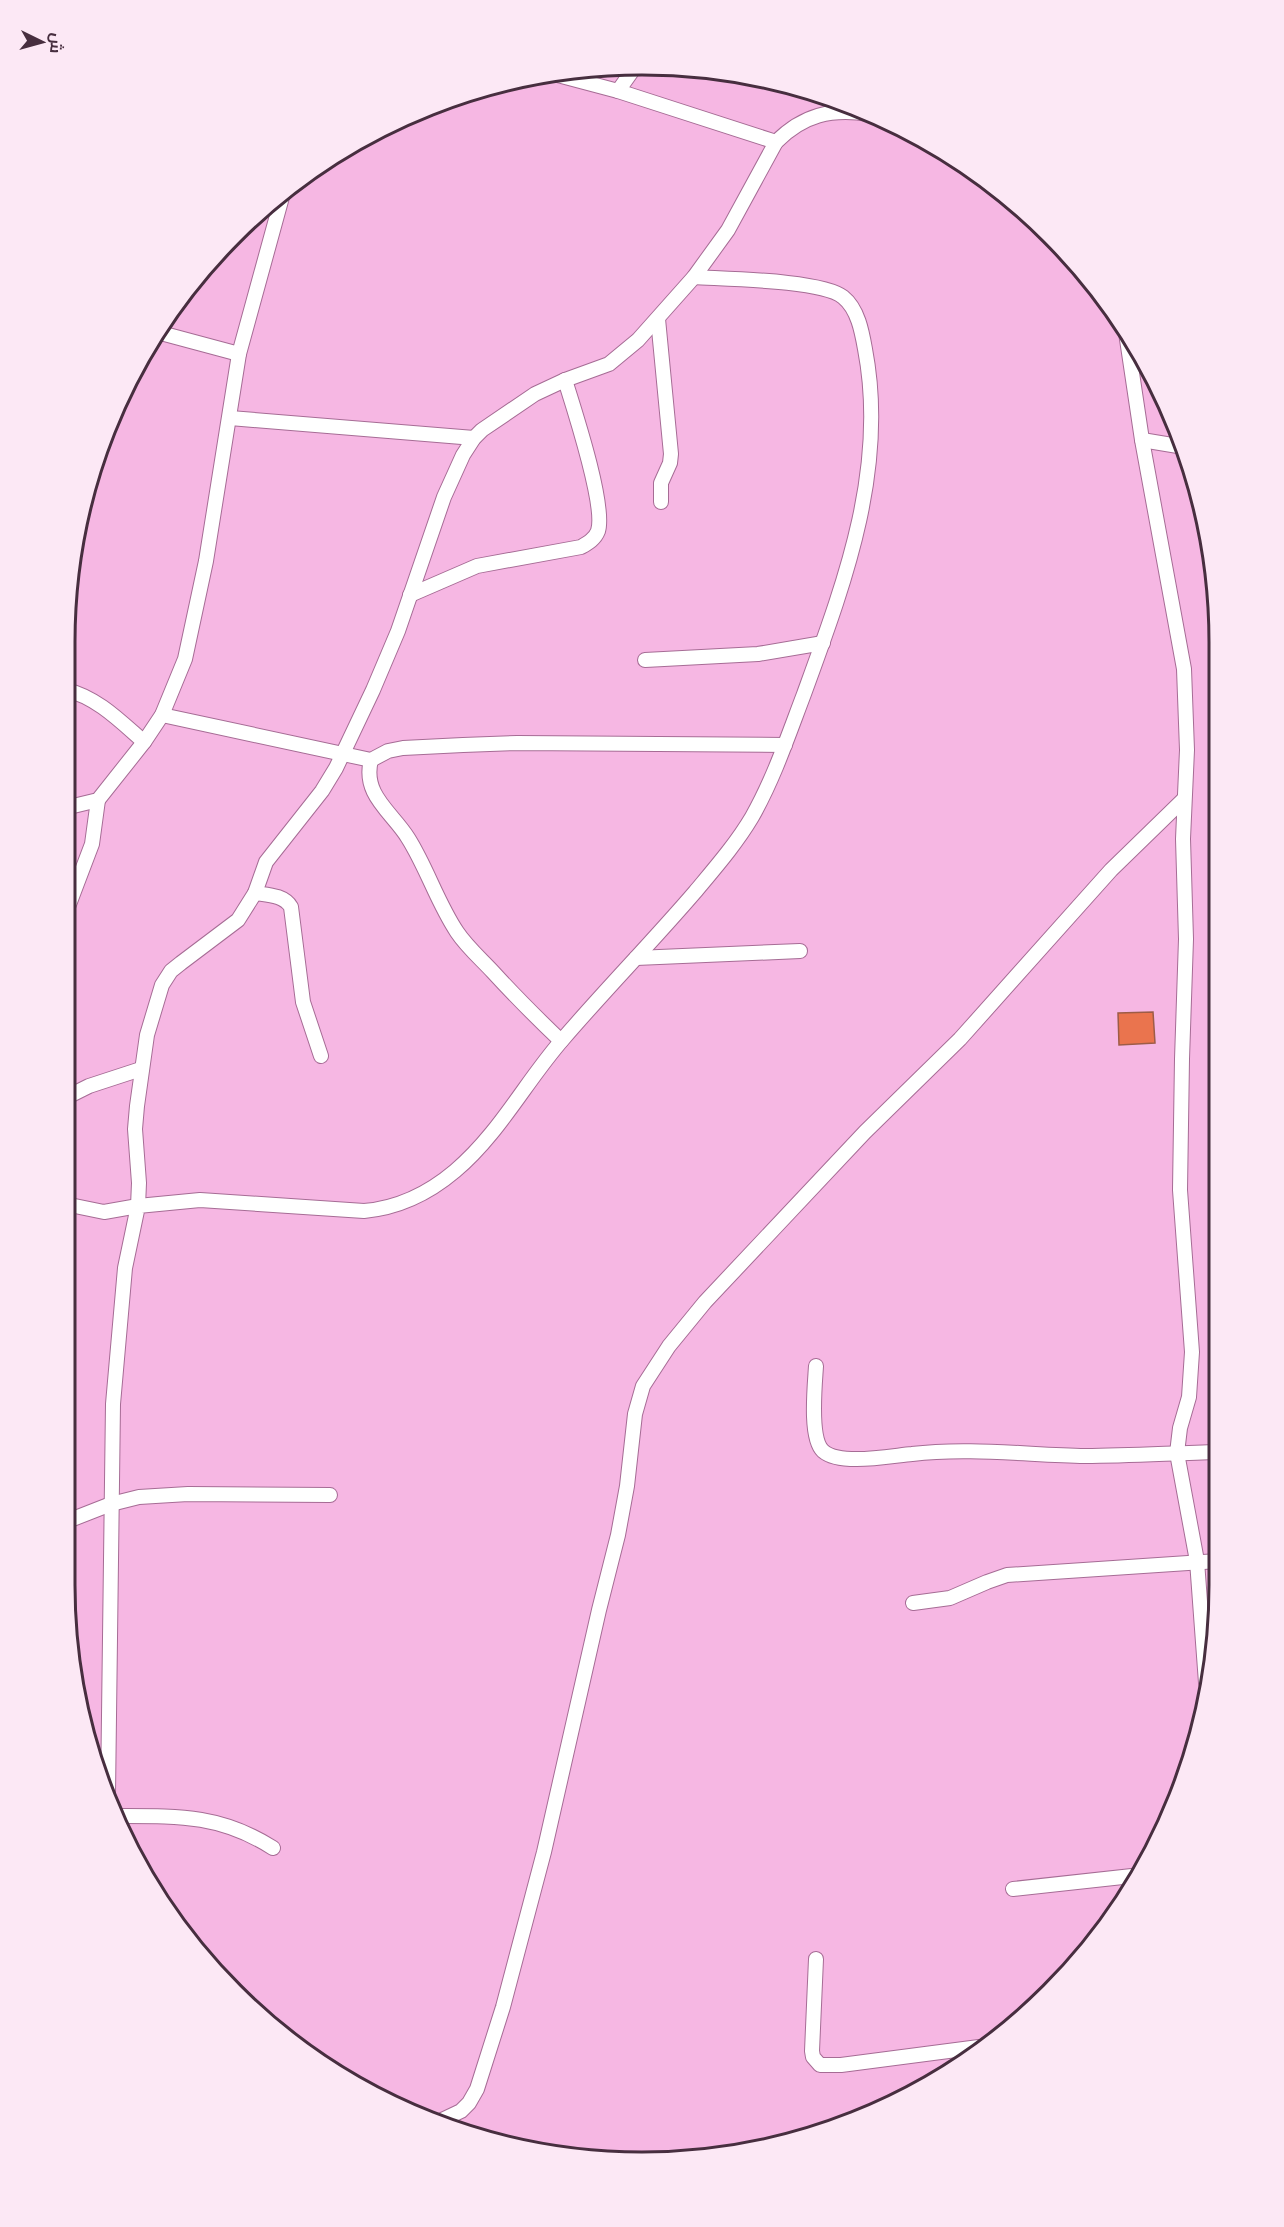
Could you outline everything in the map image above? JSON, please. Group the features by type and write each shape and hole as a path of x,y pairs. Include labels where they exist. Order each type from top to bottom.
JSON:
{"street":[{"path":"618,91 629,75"},
{"path":"574,79 618,91 776,142"},
{"path":"108,1776 113,1404 127,1252 138,1206 139,1183 135,1130 141,1069 147,1035 162,985 171,971 238,920 255,893 266,862 322,791 344,754 398,631 444,497 463,455 474,438 491,423 534,394 618,359 658,319 694,277 728,230 776,142 803,120 841,111"},
{"path":"75,889 92,844 98,800 144,742 162,715 185,659 195,619 239,354 279,207"},
{"path":"75,1206 104,1212 200,1200 364,1211 388,1207 411,1199 451,1174 479,1149 561,1041 738,840 764,795 785,745 823,643 851,558 868,464 871,405 868,366 860,325 849,303 842,296 830,290 766,281 694,277"},
{"path":"658,319 671,454 670,463 661,483 661,502"},
{"path":"166,334 239,354"},
{"path":"1129,352 1142,440 1184,669 1187,750 1184,798 1186,939 1180,1190 1192,1352 1189,1397 1180,1428 1177,1453 1197,1561 1204,1658"},
{"path":"410,596 477,566 581,547 590,542 597,533 598,513 591,471 565,380"},
{"path":"230,418 474,438"},
{"path":"1142,440 1174,445"},
{"path":"645,660 758,654 823,643"},
{"path":"75,693 106,710 144,742"},
{"path":"162,715 371,760 388,751 402,748 518,743 785,745"},
{"path":"371,760 369,775 374,795 409,840 440,904 457,932 514,995 561,1041"},
{"path":"448,2117 461,2111 477,2090 506,1996 544,1852 618,1534 627,1486 634,1414 643,1386 669,1347 705,1302 865,1132 967,1031 1111,870 1184,798"},
{"path":"75,806 98,800"},
{"path":"255,893 281,897 291,907 303,1002 321,1056"},
{"path":"636,958 800,951"},
{"path":"75,1093 141,1069"},
{"path":"816,1366 816,1440 824,1452 840,1458 872,1458 939,1452 1086,1456 1209,1452"},
{"path":"75,1517 139,1497 330,1495"},
{"path":"913,1603 950,1599 1007,1575 1209,1561"},
{"path":"124,1816 196,1818 243,1831 273,1848"},
{"path":"1013,1889 1128,1876"},
{"path":"816,1959 812,2051 813,2057 820,2065 841,2065 968,2048"}],"building":[{"path":"1153,1012 1155,1043 1119,1045 1118,1013"}]}
